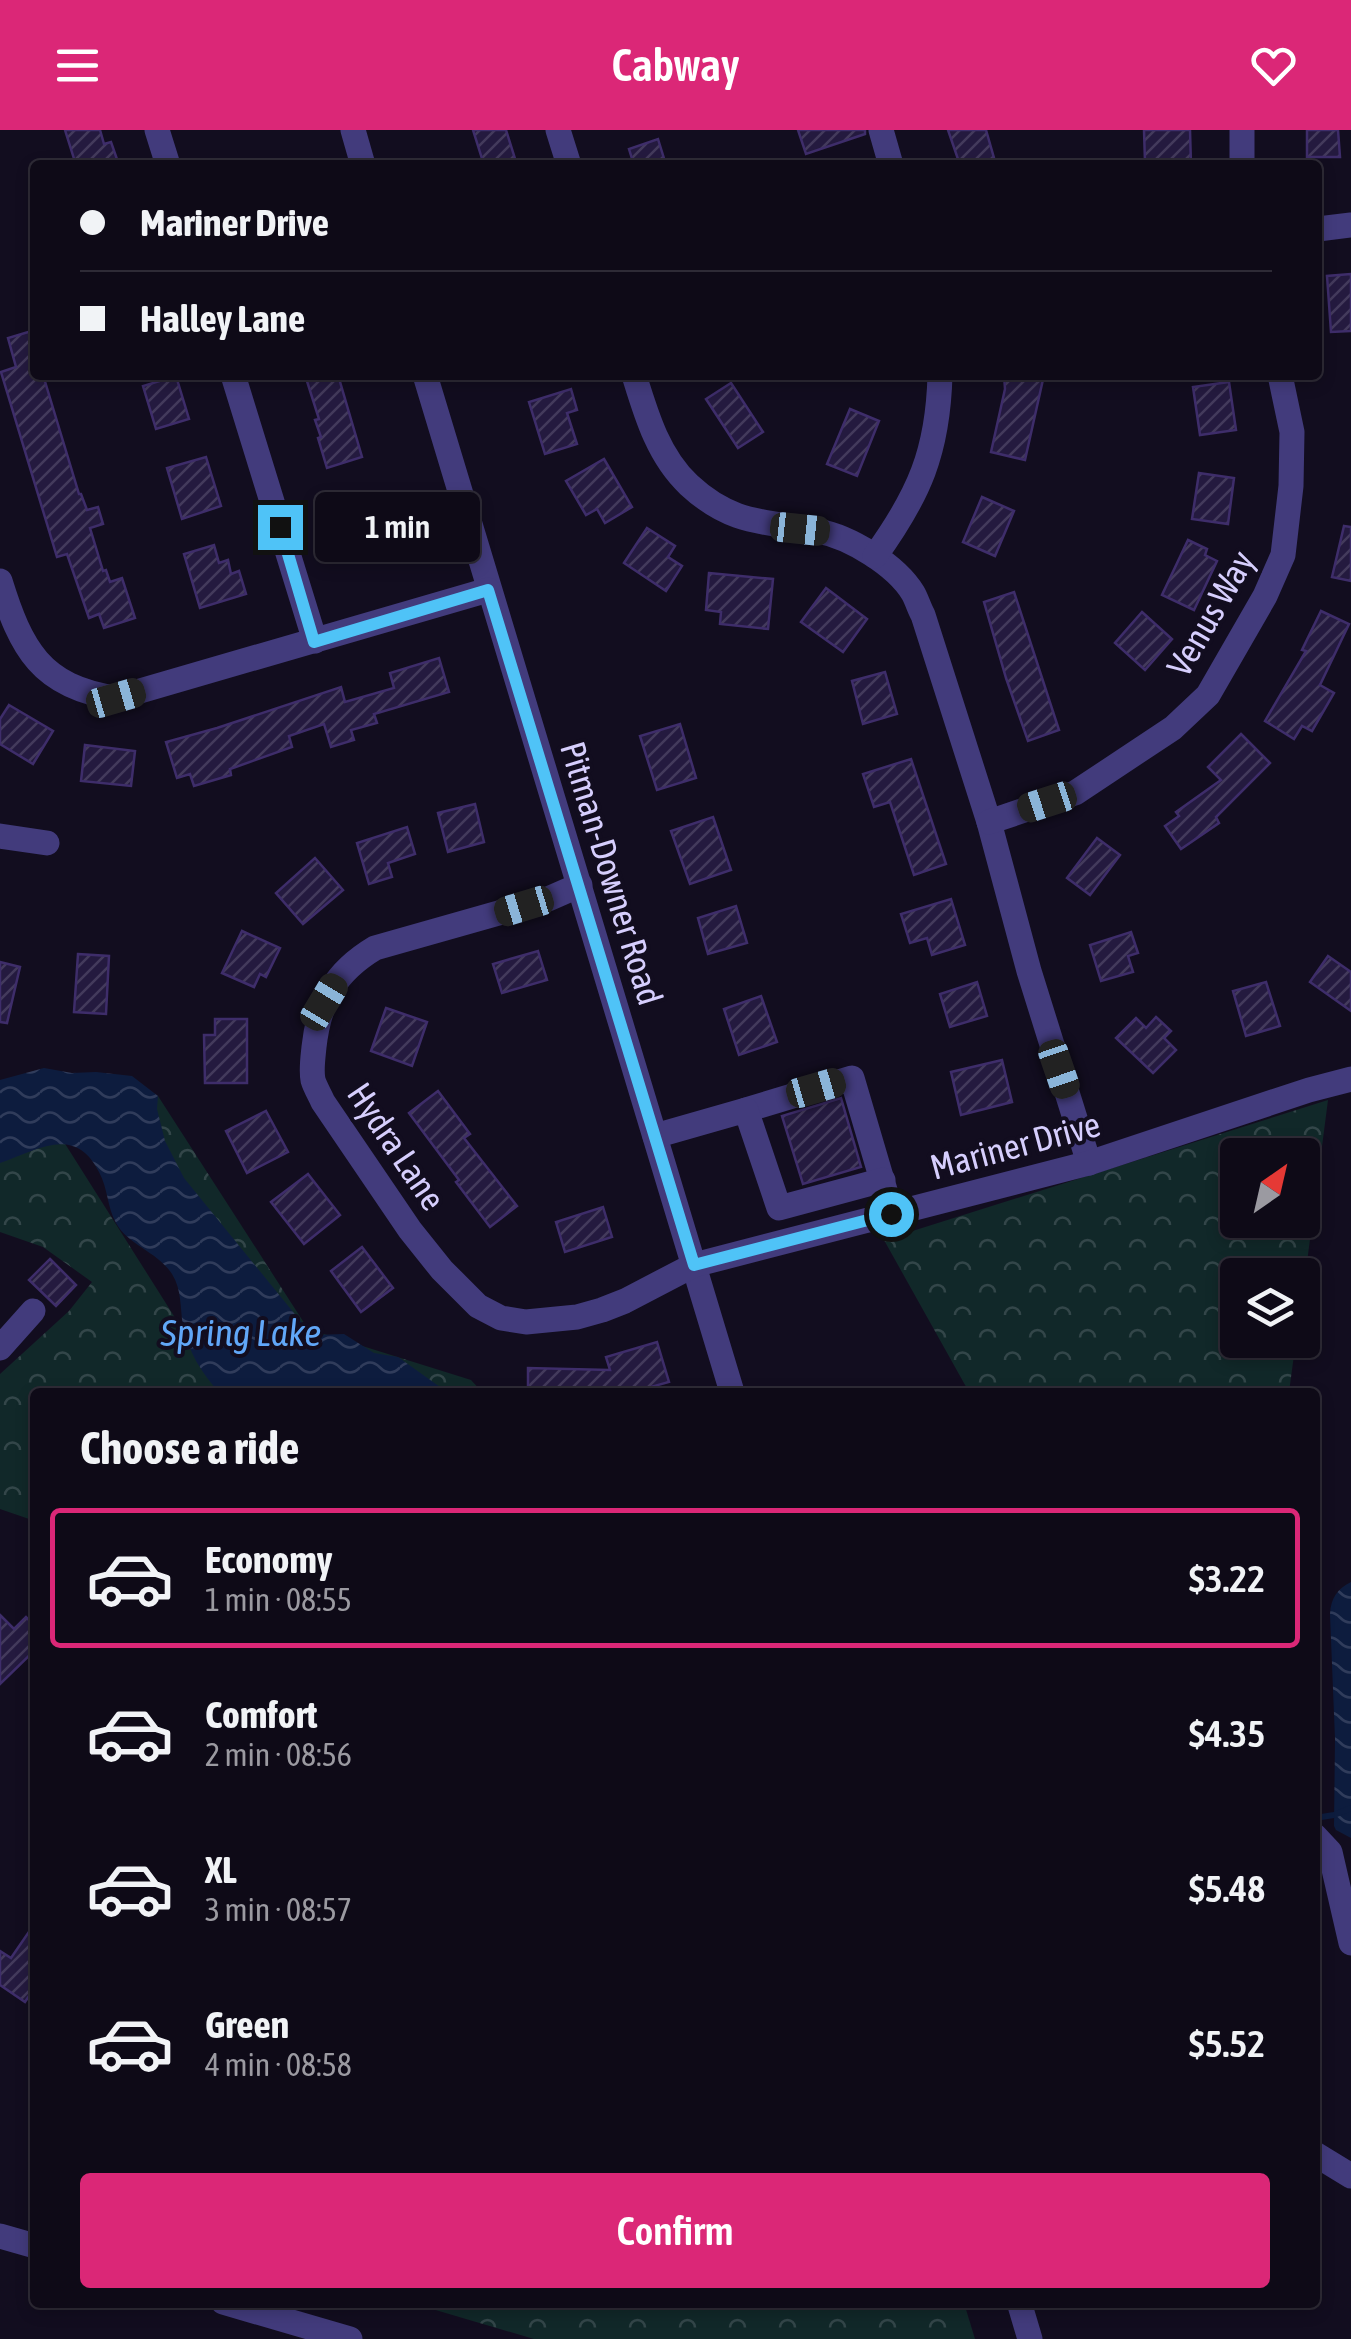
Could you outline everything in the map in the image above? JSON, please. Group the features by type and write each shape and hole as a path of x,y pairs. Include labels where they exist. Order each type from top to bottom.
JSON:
{"street":[{"path":"157,130 166,160"},
{"path":"353,130 362,160"},
{"path":"558,130 567,160"},
{"path":"881,130 890,160"},
{"path":"1242,130 1242,160"},
{"path":"1322,229 1351,225"},
{"path":"235,380 314,642"},
{"name":"Pitman-Downer Road","path":"426,380 731,1388"},
{"path":"636,380 663,452 689,484 719,507 760,524 820,531 849,540 875,556 912,591 990,822 1029,971 1090,1163"},
{"path":"875,556 922,479 935,431 940,380"},
{"name":"Venus Way","path":"990,822 1075,793 1174,728 1208,695 1257,610 1283,555 1292,432 1281,380"},
{"path":"0,582 22,641 36,661 52,675 96,695 116,698 488,590"},
{"path":"0,836 46,843"},
{"name":"Hydra Lane","path":"580,885 548,899 375,948 354,961 324,1002 316,1028 313,1079 351,1146 425,1250 478,1306 501,1318 526,1322 577,1318 625,1301 694,1265"},
{"path":"655,1136 852,1078 891,1214"},
{"name":"Mariner Drive","path":"694,1265 1090,1163 1351,1079"},
{"path":"746,1110 779,1208 884,1180"},
{"path":"0,1348 32,1310"},
{"path":"1320,1841 1330,1852 1351,1943"},
{"path":"1320,2157 1351,2176"},
{"path":"0,2236 30,2245"},
{"path":"244,2308 350,2339"},
{"path":"1021,2308 1030,2339"}],"green space":[{"path":"72,1073 158,1096 308,1329 471,1380 478,1388 428,1388 262,1331"},
{"path":"1328,1100 1320,1162 1320,1138 1220,1138 1220,1238 1310,1238 1308,1258 1220,1258 1220,1358 1294,1358 1290,1388 967,1388 884,1240"},
{"path":"0,1133 62,1139 219,1388 30,1388 30,1519 0,1509 0,1374 69,1311 92,1282 43,1247 0,1232"},
{"path":"429,2308 966,2308 975,2339 534,2339"}],"water":[{"name":"Spring Lake","path":"44,1068 132,1076 158,1096 165,1141 184,1178 307,1329 317,1335 344,1334 374,1353 398,1357 441,1388 216,1388 188,1344 172,1274 121,1231 102,1178 89,1157 79,1149 54,1145 0,1163 0,1080"},
{"path":"1351,1582 1351,1838 1334,1826 1330,1614 1336,1595"}],"building":[{"path":"65,130 100,130 104,144 111,142 117,160 74,160"},
{"path":"473,130 506,130 515,160 482,160"},
{"path":"798,130 865,130 865,134 806,154"},
{"path":"948,130 986,130 995,160 958,160"},
{"path":"1144,130 1190,130 1191,160 1145,160"},
{"path":"1307,130 1338,130 1340,157 1307,157"},
{"path":"658,139 664,160 632,160 629,149"},
{"path":"1351,274 1351,331 1331,332 1327,276"},
{"path":"30,331 30,380 45,380 79,494 87,510 98,507 103,524 90,528 103,571 106,570 110,582 122,578 135,618 104,628 99,614 89,618 67,554 57,557 1,372 16,367 8,338"},
{"path":"177,380 189,419 156,429 143,386"},
{"path":"307,380 339,380 362,457 327,468 315,420 319,419"},
{"path":"1004,380 1043,380 1025,460 991,452"},
{"path":"1229,382 1236,430 1200,435 1193,387"},
{"path":"731,383 763,432 738,448 706,399"},
{"path":"571,389 577,410 567,413 577,444 545,454 529,402"},
{"path":"850,409 879,421 857,476 827,464"},
{"path":"206,457 221,506 182,519 167,468"},
{"path":"604,459 632,507 605,523 597,509 586,515 566,481"},
{"path":"1199,473 1234,478 1228,524 1192,519"},
{"path":"377,494 393,546 356,557 340,505"},
{"path":"982,497 1014,511 995,556 963,542"},
{"path":"1344,526 1351,527 1351,581 1332,577"},
{"path":"647,528 675,546 668,557 682,566 666,591 624,563"},
{"path":"1188,540 1207,549 1205,555 1217,561 1194,610 1162,595"},
{"path":"214,545 219,563 228,560 231,574 239,571 246,594 200,608 184,554"},
{"path":"709,573 773,579 768,629 720,624 721,612 706,610"},
{"path":"826,588 867,619 843,652 801,622"},
{"path":"1014,592 1059,730 1028,741 984,602"},
{"path":"1321,611 1349,624 1320,685 1334,693 1312,731 1302,726 1294,739 1265,721 1306,651 1302,650"},
{"path":"1142,612 1172,639 1145,670 1115,643"},
{"path":"439,658 449,692 374,714 377,723 351,730 354,740 331,747 324,724 289,736 292,747 230,769 231,775 194,786 190,774 177,778 166,742 341,687 345,702 394,688 390,673"},
{"path":"885,672 897,714 863,724 852,681"},
{"path":"9,705 53,731 33,764 0,744 0,719"},
{"path":"680,724 696,778 657,790 640,736"},
{"path":"1241,734 1270,763 1216,817 1219,823 1181,849 1165,826 1179,816 1176,812 1221,780 1208,767"},
{"path":"85,745 135,751 131,786 81,781"},
{"path":"911,759 946,864 914,875 890,802 874,807 863,774"},
{"path":"475,804 484,842 448,852 438,813"},
{"path":"713,817 731,870 690,884 671,831"},
{"path":"407,827 415,854 388,863 392,877 369,884 357,843"},
{"path":"1097,838 1120,855 1090,895 1067,878"},
{"path":"315,858 343,890 303,924 276,893"},
{"path":"951,899 965,945 932,955 927,938 910,943 901,914"},
{"path":"736,906 747,943 708,954 698,918"},
{"path":"242,931 280,948 266,977 260,974 254,987 222,973"},
{"path":"1131,932 1138,953 1128,956 1133,972 1101,981 1090,945"},
{"path":"538,951 547,980 502,993 493,964"},
{"path":"78,954 109,956 106,1014 74,1012"},
{"path":"1328,956 1351,972 1351,1011 1310,982"},
{"path":"0,962 20,967 7,1023 0,1022"},
{"path":"977,982 987,1016 950,1027 940,994"},
{"path":"1266,982 1280,1026 1246,1036 1233,991"},
{"path":"761,996 777,1042 739,1055 724,1009"},
{"path":"386,1008 427,1022 412,1066 371,1051"},
{"path":"1156,1017 1171,1031 1164,1038 1176,1050 1153,1073 1116,1038 1136,1018 1146,1028"},
{"path":"215,1019 247,1019 247,1083 205,1083 204,1035 215,1035"},
{"path":"1002,1060 1012,1102 961,1115 951,1072"},
{"path":"438,1091 470,1134 464,1138 517,1206 490,1227 409,1113"},
{"path":"841,1098 861,1167 803,1184 782,1116"},
{"path":"266,1111 288,1152 247,1173 226,1131"},
{"path":"308,1174 340,1215 304,1244 271,1202"},
{"path":"603,1207 612,1237 565,1252 556,1222"},
{"path":"362,1247 393,1288 361,1312 331,1271"},
{"path":"50,1259 76,1285 56,1306 29,1280"},
{"path":"657,1342 669,1382 647,1388 528,1388 528,1368 610,1370 606,1357"},
{"path":"0,1615 14,1629 26,1617 30,1621 30,1655 0,1684"},
{"path":"30,1930 30,1994 25,2002 0,1985 0,1951 11,1958"}],"waterway":[{"path":"1320,1817 1351,1808"}],"route":[{"path":"280,527 314,642 488,590 694,1265 891,1214"}]}
